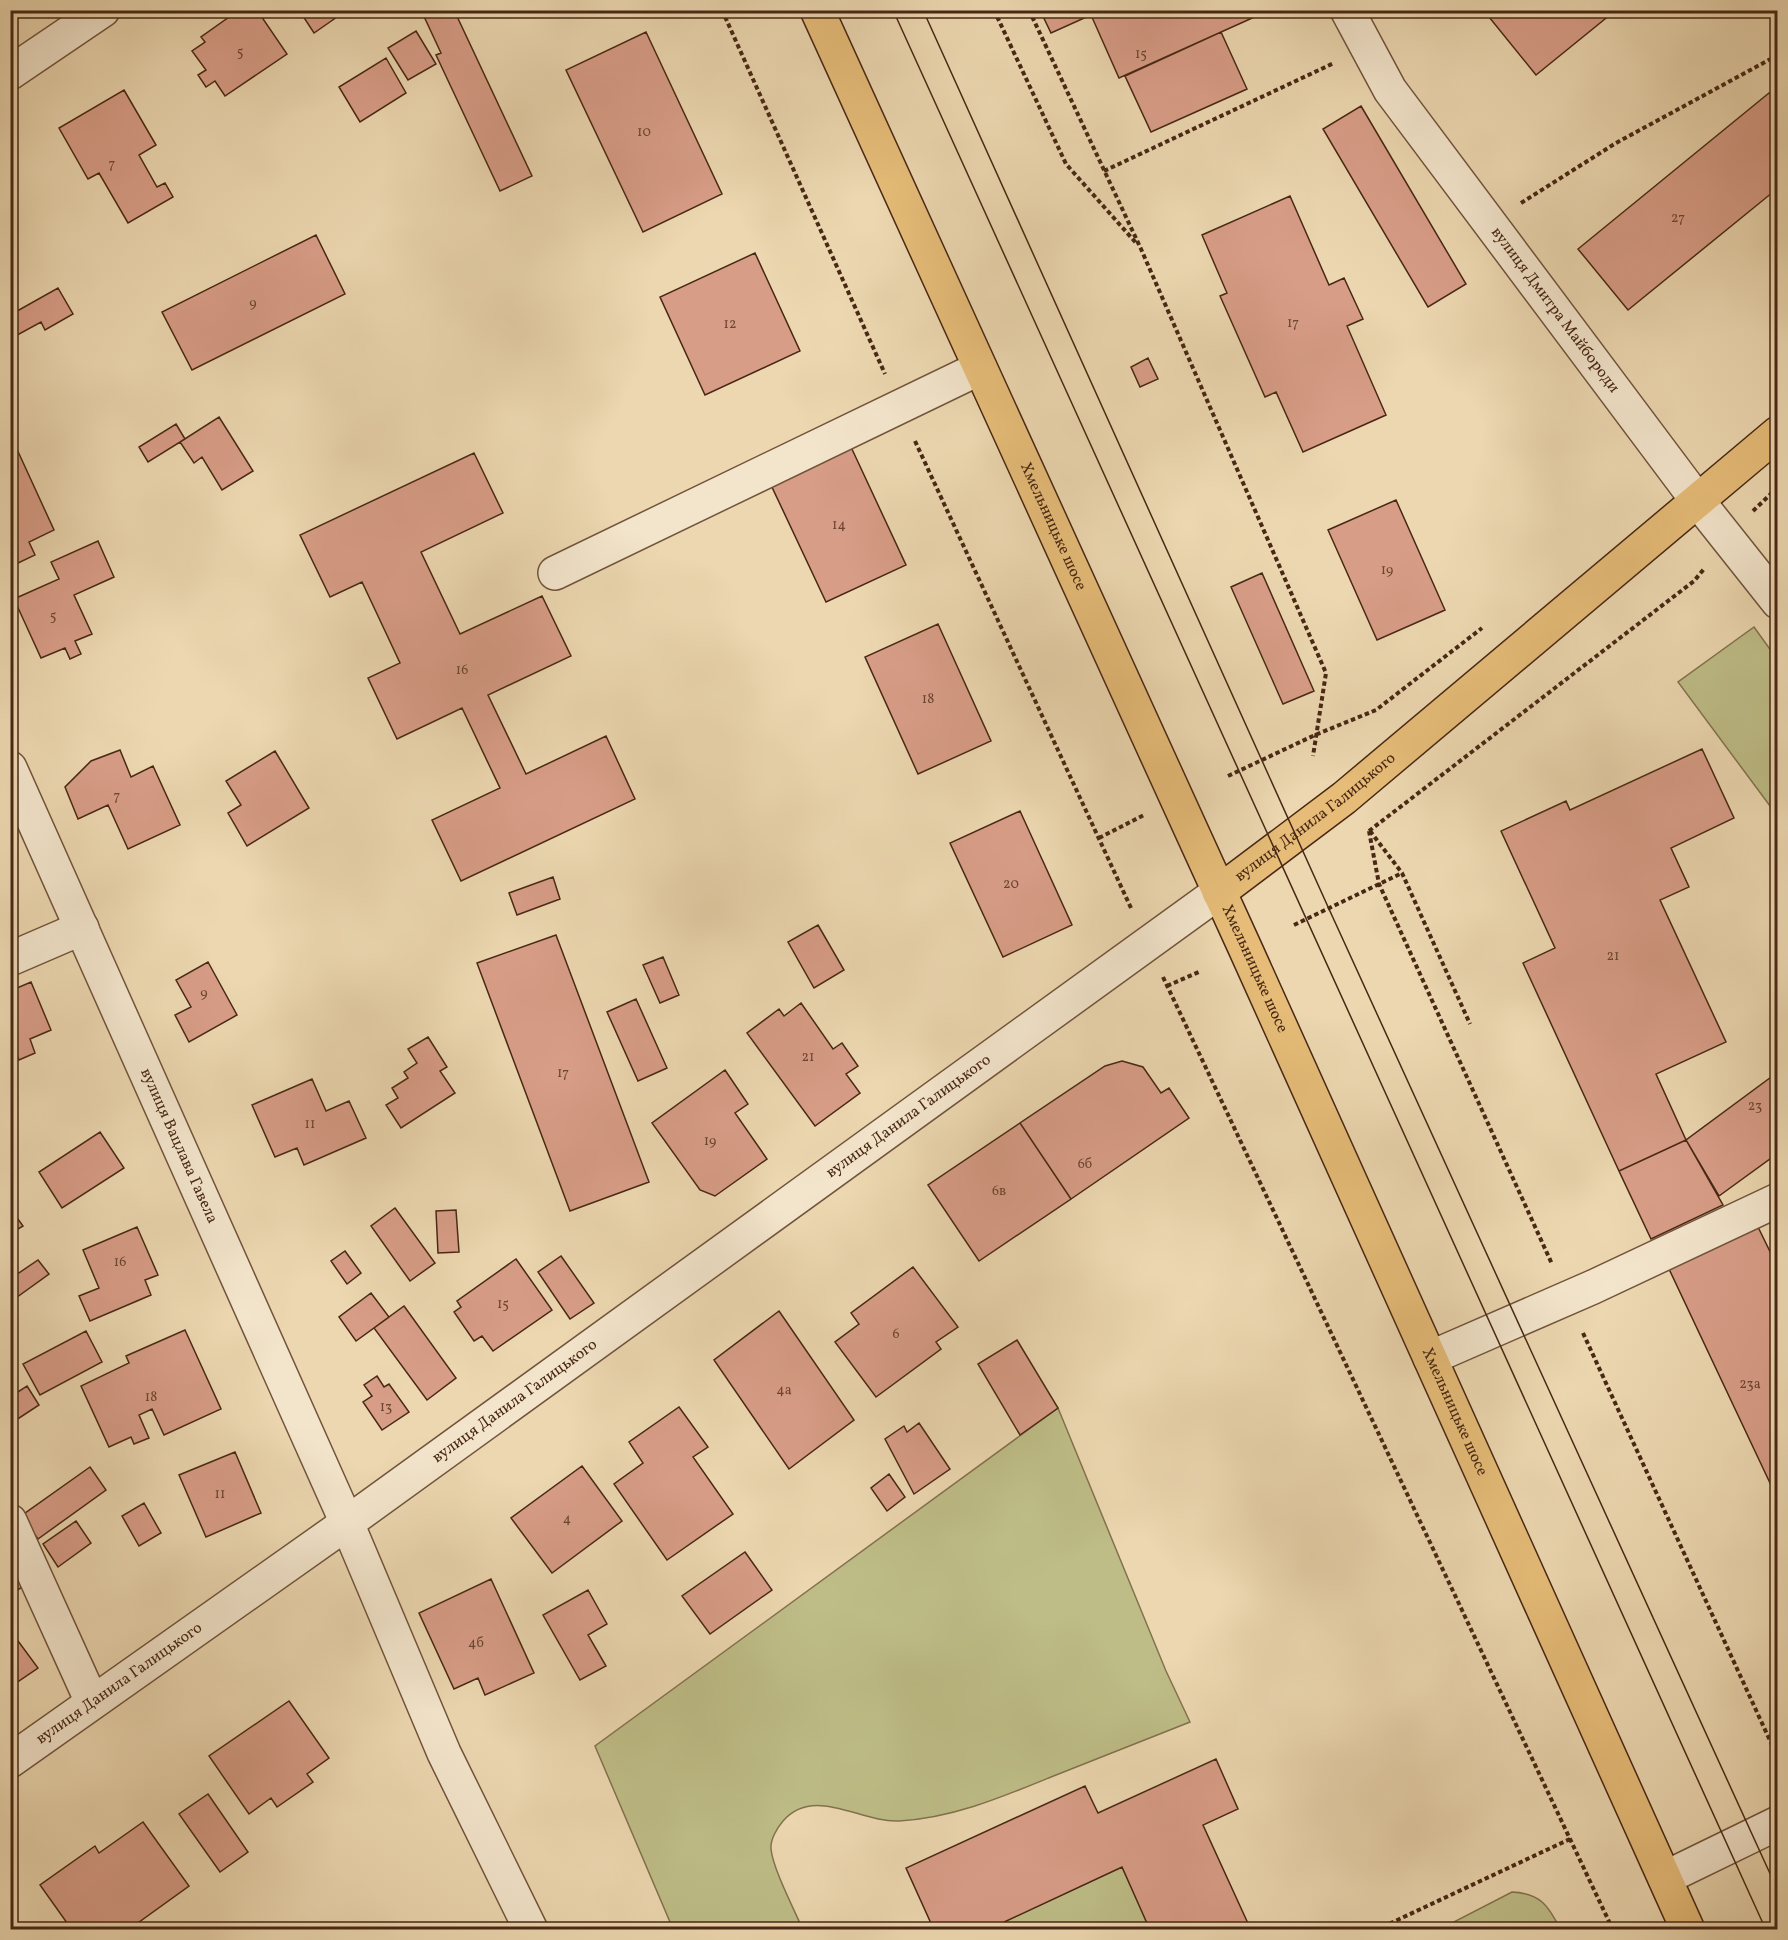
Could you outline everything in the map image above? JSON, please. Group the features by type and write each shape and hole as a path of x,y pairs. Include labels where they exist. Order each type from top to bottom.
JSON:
{"main road":[{"name":"Хмельницьке шосе","path":"817,10 1688,1929"},
{"name":"вулиця Данила Галицького","path":"1219,892 1344,798 1696,500 1778,434"}],"street":[{"path":"10,73 103,10"},
{"name":"вулиця Дмитра Майбороди","path":"1347,10 1390,90 1696,500 1778,602"},
{"path":"555,573 980,368"},
{"name":"вулиця Вацлава Гавела","path":"10,768 347,1523 444,1753 531,1929"},
{"name":"вулиця Данила Галицького","path":"10,1761 347,1523 1219,892"},
{"path":"10,959 82,928"},
{"path":"1430,1358 1593,1287 1778,1200"},
{"path":"10,1521 92,1702"},
{"path":"1665,1878 1778,1823"}],"path":[{"path":"722,10 900,406 1167,986 1613,1929"},
{"path":"994,10 1066,164 1141,249"},
{"path":"1029,10 1141,249 1326,673 1313,756"},
{"path":"1104,171 1367,48"},
{"path":"1489,224 1616,143 1778,55"},
{"path":"1470,1024 1402,873 1369,831 1694,580 1758,505 1778,487"},
{"path":"1228,776 1315,735"},
{"path":"1099,837 1148,813"},
{"path":"1294,925 1402,873"},
{"path":"1167,986 1201,971"},
{"path":"1376,1929 1570,1839"}],"shaded area":[{"path":"1754,627 1777,659 1776,814 1678,682"},
{"path":"1058,1408 1166,1671 1190,1722 996,1799 939,1816 899,1821 884,1820 823,1806 809,1806 795,1811 778,1827 771,1849 780,1878 803,1930 673,1929 595,1746"},
{"path":"1122,1867 1151,1930 987,1930"},
{"path":"1512,1892 1537,1898 1547,1907 1560,1929 1441,1929 1442,1928"}],"building":[{"path":"239,10 257,10 287,54 225,96 215,81 206,87 198,75 206,70 192,51 205,42 201,37"},
{"path":"299,10 347,10 314,33"},
{"path":"421,10 454,10 532,176 500,191 436,55 441,53"},
{"path":"1040,10 1102,10 1051,33"},
{"path":"1102,10 1270,10 1119,78 1091,15"},
{"path":"1487,10 1616,10 1536,75 1485,12"},
{"path":"416,31 436,64 408,80 388,48"},
{"path":"646,32 722,194 643,232 566,70"},
{"path":"1221,32 1247,89 1151,132 1125,76"},
{"path":"386,58 406,93 360,122 339,87"},
{"path":"124,90 156,145 139,155 157,187 165,183 173,197 128,223 99,173 88,179 59,128"},
{"path":"1769,93 1778,103 1778,188 1628,310 1578,249"},
{"path":"1361,106 1466,284 1428,307 1323,129"},
{"path":"1290,196 1329,285 1344,278 1363,319 1347,326 1386,415 1303,452 1276,392 1265,397 1220,296 1227,293 1202,235"},
{"path":"316,235 345,294 192,370 162,312"},
{"path":"755,253 800,351 705,395 660,297"},
{"path":"58,288 73,314 45,330 41,322 10,339 10,315"},
{"path":"1148,358 1158,379 1140,387 1131,367"},
{"path":"219,417 253,471 222,490 202,457 194,463 180,442"},
{"path":"176,424 185,439 148,462 139,447"},
{"path":"10,434 54,530 29,542 35,555 16,564 10,554"},
{"path":"851,447 906,565 826,602 771,485"},
{"path":"474,453 503,513 421,552 460,634 542,596 571,656 488,695 526,774 606,736 635,799 461,881 432,820 500,788 462,708 397,739 368,678 400,663 362,582 330,597 300,535"},
{"path":"1396,500 1445,610 1377,640 1328,530"},
{"path":"98,541 114,577 74,595 92,634 75,641 81,654 70,659 65,648 41,658 14,599 59,579 51,562"},
{"path":"1262,573 1314,691 1283,704 1231,587"},
{"path":"938,624 991,741 918,774 865,657"},
{"path":"1702,749 1734,818 1671,848 1689,887 1660,900 1726,1042 1656,1074 1686,1140 1619,1171 1523,963 1555,948 1501,831 1566,801 1570,810"},
{"path":"120,750 131,777 153,766 180,825 128,849 108,805 78,819 65,787 91,761"},
{"path":"275,751 309,808 247,846 228,813 241,805 226,781"},
{"path":"1020,811 1072,925 1003,957 950,843"},
{"path":"553,877 560,899 517,915 509,893"},
{"path":"818,925 844,970 814,988 788,942"},
{"path":"556,935 649,1182 570,1211 477,963"},
{"path":"663,957 679,995 660,1003 643,965"},
{"path":"208,962 237,1015 189,1042 175,1015 191,1007 176,980"},
{"path":"31,982 51,1030 30,1039 35,1053 19,1060 16,1053 10,1056 10,991"},
{"path":"636,999 667,1068 638,1081 607,1012"},
{"path":"801,1003 833,1049 842,1043 858,1066 846,1074 860,1093 815,1126 747,1033 779,1009 784,1016"},
{"path":"428,1037 447,1067 440,1071 455,1093 401,1128 386,1105 398,1098 392,1088 408,1078 404,1072 417,1063 408,1049"},
{"path":"1122,1061 1143,1067 1161,1093 1169,1088 1189,1118 1071,1199 1020,1123 1105,1066"},
{"path":"725,1070 748,1104 735,1113 767,1159 715,1196 700,1190 652,1123"},
{"path":"1778,1072 1778,1153 1719,1196 1686,1140"},
{"path":"312,1079 326,1111 349,1101 366,1138 304,1165 297,1148 275,1157 252,1105"},
{"path":"1020,1123 1071,1199 979,1261 928,1185"},
{"path":"100,1132 124,1168 62,1208 39,1172"},
{"path":"1686,1140 1723,1205 1651,1239 1619,1171"},
{"path":"10,1208 23,1226 10,1234"},
{"path":"395,1208 435,1263 410,1281 371,1226"},
{"path":"456,1210 459,1252 438,1253 436,1211"},
{"path":"137,1227 158,1275 145,1280 151,1295 90,1321 79,1296 99,1288 83,1250"},
{"path":"1758,1227 1778,1268 1778,1500 1669,1269"},
{"path":"345,1251 361,1273 347,1284 331,1261"},
{"path":"561,1256 594,1303 570,1319 538,1272"},
{"path":"516,1259 552,1310 493,1351 482,1336 474,1341 454,1312 461,1307 457,1301"},
{"path":"38,1260 49,1274 13,1300 10,1296 10,1279"},
{"path":"913,1267 958,1327 936,1342 941,1349 876,1397 835,1342 859,1324 851,1313"},
{"path":"371,1293 389,1317 356,1341 339,1317"},
{"path":"404,1306 456,1378 427,1400 374,1328"},
{"path":"779,1311 854,1420 789,1469 714,1360"},
{"path":"185,1330 221,1409 164,1435 152,1409 139,1415 149,1438 134,1444 131,1437 109,1447 81,1386 129,1363 126,1356"},
{"path":"86,1331 102,1362 40,1395 23,1364"},
{"path":"1017,1340 1058,1408 1020,1435 978,1364"},
{"path":"377,1376 384,1387 389,1384 409,1412 382,1430 363,1402 372,1396 364,1385"},
{"path":"27,1386 39,1405 10,1424 10,1397"},
{"path":"679,1407 708,1447 693,1457 733,1514 667,1560 614,1484 643,1463 629,1442"},
{"path":"919,1423 950,1469 914,1494 885,1439 904,1426 907,1432"},
{"path":"235,1452 261,1513 206,1537 179,1475"},
{"path":"582,1466 622,1521 552,1573 511,1518"},
{"path":"90,1467 106,1490 38,1539 21,1516"},
{"path":"889,1474 905,1497 887,1511 871,1488"},
{"path":"144,1503 161,1533 139,1546 122,1516"},
{"path":"76,1521 91,1543 58,1567 43,1544"},
{"path":"745,1552 772,1590 710,1634 682,1596"},
{"path":"10,1559 28,1583 10,1595"},
{"path":"491,1579 534,1673 485,1695 478,1678 454,1689 419,1613"},
{"path":"588,1590 607,1624 588,1635 606,1666 580,1680 543,1615"},
{"path":"10,1630 38,1668 10,1687"},
{"path":"289,1701 329,1758 307,1774 313,1782 277,1807 271,1798 249,1814 209,1756"},
{"path":"1216,1759 1238,1809 1203,1825 1251,1930 1150,1930 1122,1867 987,1930 934,1930 906,1868 1085,1786 1098,1813"},
{"path":"208,1794 248,1852 220,1872 179,1814"},
{"path":"143,1822 189,1886 128,1930 72,1930 40,1885 95,1846 99,1853"}],"tram line":[{"path":"893,10 1766,1930"},
{"path":"923,10 1329,909 1778,1891"}]}
